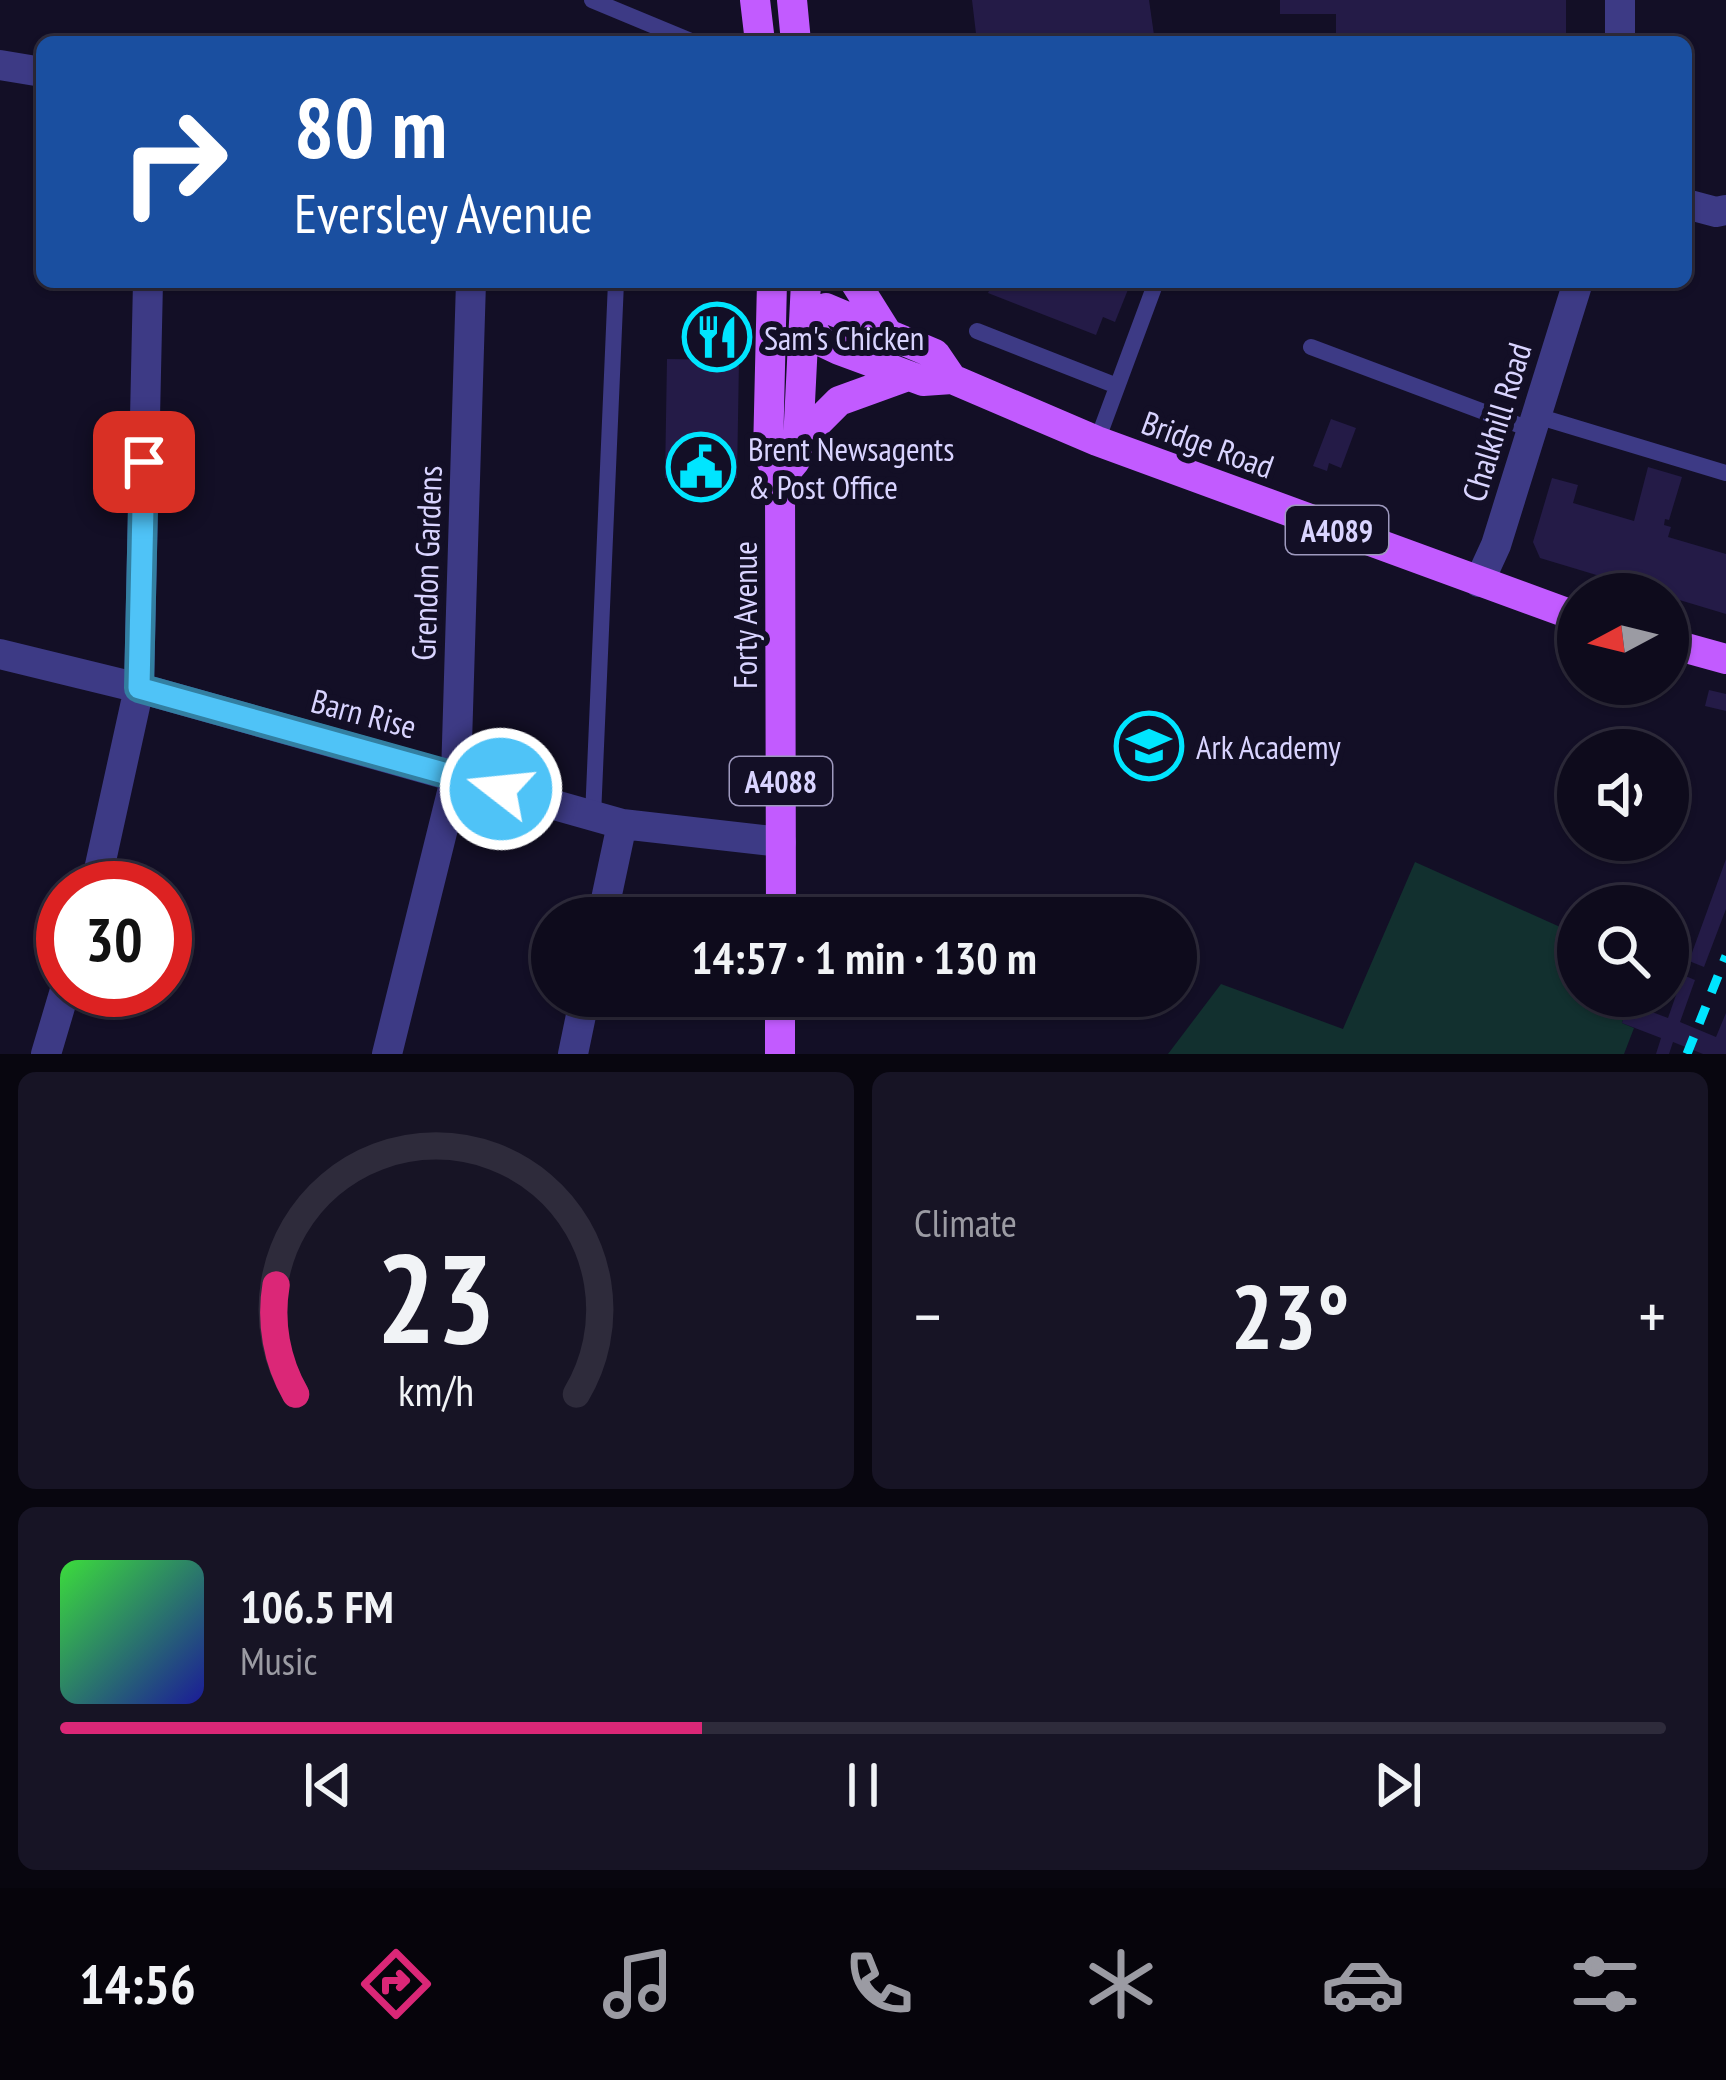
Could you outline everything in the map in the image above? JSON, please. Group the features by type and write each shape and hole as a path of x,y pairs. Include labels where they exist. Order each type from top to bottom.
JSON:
{"main road":[{"path":"755,0 759,36"},
{"path":"769,288 768,454 780,479"},
{"name":"A4088","path":"805,317 806,288"},
{"path":"859,288 888,334"},
{"name":"Bridge Road","path":"952,379 935,354 888,334 826,308 805,317 820,341 908,376 923,381 952,379 1097,441 1557,610"},
{"name":"Forty Avenue","path":"781,897 780,479 795,461 798,442 805,317"},
{"path":"798,442 839,401 908,376"},
{"path":"1689,648 1726,658"},
{"path":"780,1017 780,1054"}],"street":[{"path":"1620,0 1620,36"},
{"path":"0,65 36,71"},
{"path":"1692,206 1726,210"},
{"path":"101,861 139,688 148,288"},
{"name":"Grendon Gardens","path":"387,1054 456,776 470,288"},
{"path":"773,288 805,317"},
{"name":"Chalkhill Road","path":"1479,582 1496,545 1576,288"},
{"name":"Barn Rise","path":"0,654 139,688 607,820 782,842"},
{"path":"603,897 607,820"},
{"path":"46,1054 57,1017"},
{"path":"573,1054 581,1017"}],"lane":[{"path":"595,1 679,36"},
{"path":"607,820 616,288"},
{"path":"1097,441 1154,288"},
{"path":"976,332 1117,386"},
{"path":"1311,347 1534,423 1726,472"}],"green space":[{"path":"1415,862 1557,926 1557,1017 1624,1017 1622,1023 1634,1028 1624,1054 1168,1054 1221,984 1343,1029"}],"building":[{"path":"972,0 1149,0 1154,36 976,36"},
{"path":"1280,0 1566,0 1566,36 1336,36 1336,14 1280,14"},
{"path":"990,288 1129,288 1115,322 1103,317 1096,335 988,293"},
{"path":"667,359 739,360 737,478 665,478"},
{"path":"1331,419 1356,428 1341,468 1329,463 1327,471 1313,466"},
{"path":"1648,467 1682,477 1664,525 1671,527 1668,537 1726,554 1726,614 1689,603 1689,573 1590,573 1540,558 1533,542 1552,478 1578,485 1573,503 1634,521"},
{"path":"1709,690 1726,694 1726,711 1705,706"},
{"path":"1726,859 1726,909 1704,967 1689,961"},
{"path":"1726,1013 1726,1054 1703,1054 1673,1042 1669,1054 1656,1054 1661,1038 1622,1023 1624,1017 1682,1017 1680,1022 1716,1037"}],"railway":[{"path":"1687,1054 1726,956"}],"place":[{"name":"Sam's Chicken","path":"717,337"},
{"name":"Brent Newsagents & Post Office","path":"701,467"},
{"name":"Ark Academy","path":"1149,746"}],"route":[{"path":"144,462 139,688 501,789"}]}
